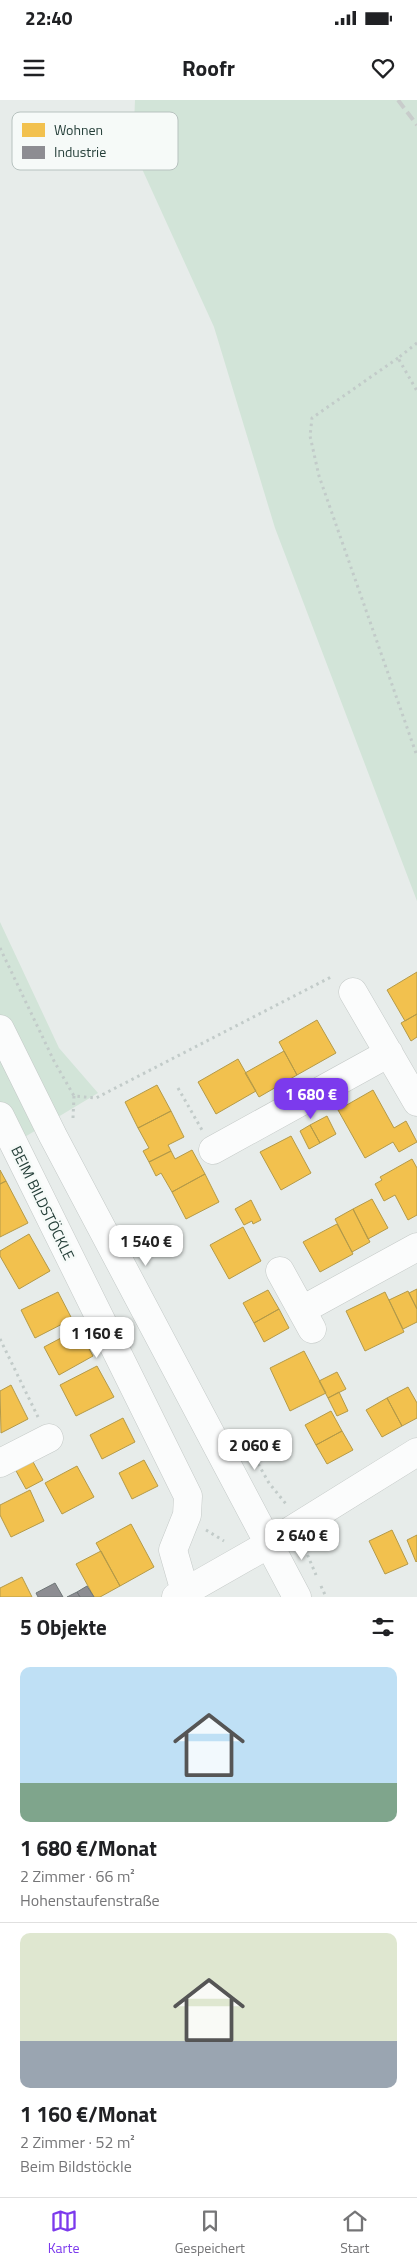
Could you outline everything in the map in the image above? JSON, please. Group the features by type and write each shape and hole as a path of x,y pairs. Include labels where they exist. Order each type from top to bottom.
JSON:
{"street":[{"path":"353,992 417,1102"},
{"path":"0,1029 53,1136 297,1597"},
{"path":"213,1150 389,1053"},
{"name":"BEIM BILDSTÖCKLE","path":"0,1116 188,1496 188,1515 173,1550 180,1595"},
{"path":"280,1271 307,1320 417,1247"},
{"path":"0,1463 49,1438"},
{"path":"180,1595 269,1544 417,1452"}],"path":[{"path":"417,343 312,418 310,436 319,476 417,756"},
{"path":"398,358 417,391"},
{"path":"0,948 54,1061 74,1096 96,1098 333,975 353,992"},
{"path":"178,1088 213,1150"},
{"path":"0,1339 49,1438"},
{"path":"188,1515 202,1528 246,1557"},
{"path":"296,1527 326,1597"}],"green space":[{"path":"135,100 417,100 417,901 275,528 214,327 143,170 178,170 178,112 135,112"},
{"path":"0,922 59,1048 98,1093 18,1141 0,1105"}],"building: Wohnen":[{"path":"417,972 417,1014 405,1021 387,990"},
{"path":"417,1014 417,1037 411,1041 401,1023"},
{"path":"317,1020 336,1053 297,1075 279,1042"},
{"path":"284,1051 297,1075 259,1097 245,1073"},
{"path":"238,1059 256,1091 216,1114 198,1082"},
{"path":"157,1085 171,1111 138,1128 125,1102"},
{"path":"373,1090 394,1128 406,1121 417,1142 399,1152 393,1142 365,1158 338,1110"},
{"path":"171,1111 184,1137 168,1145 171,1151 149,1162 143,1151 149,1148 138,1128"},
{"path":"327,1116 336,1134 320,1143 310,1125"},
{"path":"310,1125 320,1143 309,1149 300,1131"},
{"path":"291,1136 311,1173 281,1190 260,1152"},
{"path":"192,1150 205,1174 172,1192 161,1173 156,1176 149,1162 171,1151 175,1159"},
{"path":"412,1159 417,1168 417,1215 408,1220 395,1195 384,1201 375,1184 382,1180 380,1177"},
{"path":"0,1170 6,1181 0,1184"},
{"path":"205,1174 219,1202 186,1219 172,1192"},
{"path":"6,1181 28,1223 0,1237 0,1184"},
{"path":"372,1199 388,1228 368,1239 353,1209"},
{"path":"251,1200 261,1220 253,1224 252,1221 244,1225 235,1209"},
{"path":"353,1209 370,1242 352,1252 335,1219"},
{"path":"337,1224 353,1254 320,1272 303,1242"},
{"path":"243,1227 261,1261 229,1279 210,1245"},
{"path":"29,1234 50,1271 19,1289 0,1256 0,1251"},
{"path":"417,1289 417,1309 409,1293"},
{"path":"268,1290 279,1309 254,1323 243,1303"},
{"path":"408,1291 417,1309 417,1322 403,1329 389,1300"},
{"path":"58,1292 72,1319 35,1338 21,1310"},
{"path":"385,1292 404,1332 365,1351 346,1311"},
{"path":"279,1309 289,1328 264,1342 254,1323"},
{"path":"78,1329 93,1356 59,1375 44,1347"},
{"path":"304,1351 326,1393 290,1411 270,1368"},
{"path":"97,1366 114,1397 76,1416 60,1385"},
{"path":"337,1372 346,1389 328,1398 319,1381"},
{"path":"11,1385 28,1419 1,1433 0,1391"},
{"path":"408,1387 417,1403 417,1418 402,1426 387,1398"},
{"path":"339,1392 348,1411 337,1416 328,1398"},
{"path":"387,1398 402,1426 382,1437 366,1410"},
{"path":"331,1411 342,1431 316,1445 305,1425"},
{"path":"123,1418 135,1442 102,1459 90,1435"},
{"path":"342,1431 353,1450 327,1464 316,1445"},
{"path":"32,1460 43,1480 26,1489 15,1469"},
{"path":"144,1460 158,1486 132,1499 119,1473"},
{"path":"77,1466 94,1497 62,1514 45,1483"},
{"path":"30,1490 44,1521 11,1537 0,1515 0,1505"},
{"path":"131,1524 154,1567 120,1586 96,1543"},
{"path":"392,1530 408,1564 385,1574 369,1541"},
{"path":"417,1535 417,1561 416,1562 407,1540"},
{"path":"101,1551 120,1586 100,1597 94,1597 76,1564"},
{"path":"22,1577 32,1597 0,1597 0,1588"}],"building: Industrie":[{"path":"55,1583 63,1597 38,1597 36,1593"},
{"path":"87,1586 94,1597 80,1597 77,1592"},
{"path":"77,1592 80,1597 67,1597"}],"railway":[{"path":"398,100 417,125"}]}
